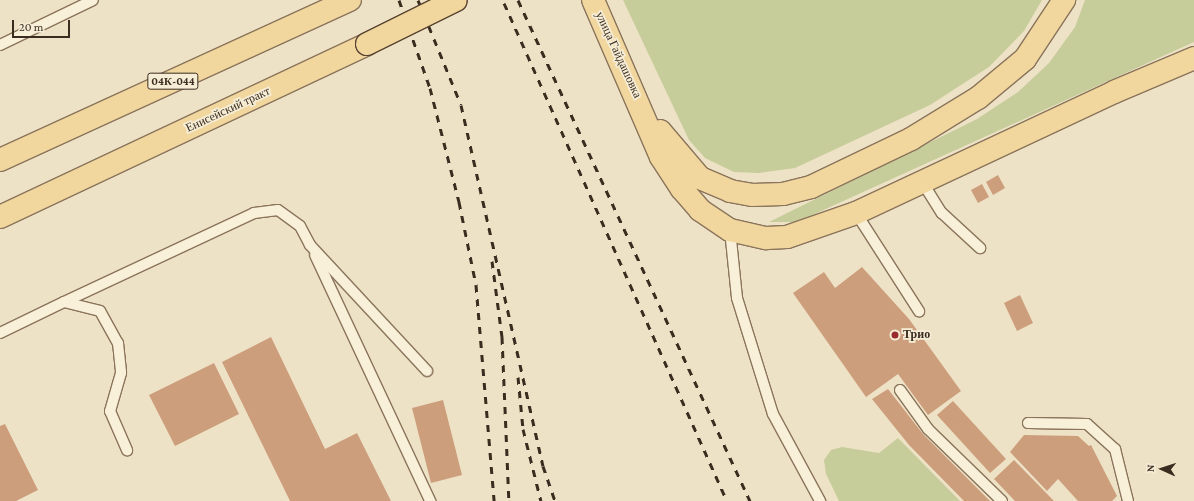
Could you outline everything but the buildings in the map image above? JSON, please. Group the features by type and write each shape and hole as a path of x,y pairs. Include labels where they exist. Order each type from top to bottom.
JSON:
{"main road":[{"name":"Енисейский тракт","path":"0,217 367,44 456,0"},
{"name":"улица Гайдашовка","path":"593,0 643,110"},
{"path":"643,110 700,178 730,191 752,195 783,194 811,187 904,142 978,98 1025,59 1064,0"},
{"name":"04К-044","path":"0,160 348,1"},
{"path":"643,110 661,157 682,189 700,210 730,230 766,238 787,237 856,213 922,180 1194,58"}],"lane":[{"path":"0,45 93,0"},
{"path":"922,180 942,213 980,248"},
{"path":"0,333 254,213 278,210 300,226 310,245 430,501"},
{"path":"856,213 919,311"},
{"path":"730,230 737,298 773,414 820,501"},
{"path":"310,245 427,371"},
{"path":"64,302 100,311 118,343 121,373 110,411 127,450"},
{"path":"900,390 928,429 1002,501"},
{"path":"1028,423 1087,424 1115,449 1128,501"}],"green space":[{"path":"623,0 1042,0 1024,31 989,67 930,105 795,168 759,173 734,172 705,158 689,140"},
{"path":"1085,0 1194,0 1194,42 797,222 769,222 977,119 1018,92 1049,63 1075,27"},
{"path":"898,438 960,501 839,501 826,474 824,460 831,450 842,447 879,453"}],"railway":[{"path":"399,0 430,88 459,202 476,285 494,501"},
{"path":"418,0 461,105 543,466 555,501"},
{"path":"518,0 750,501"},
{"path":"504,3 727,501"},
{"path":"492,261 502,337 509,501"},
{"path":"518,377 523,429 541,501"}],"place":[{"name":"Трио","path":"895,335"}]}
